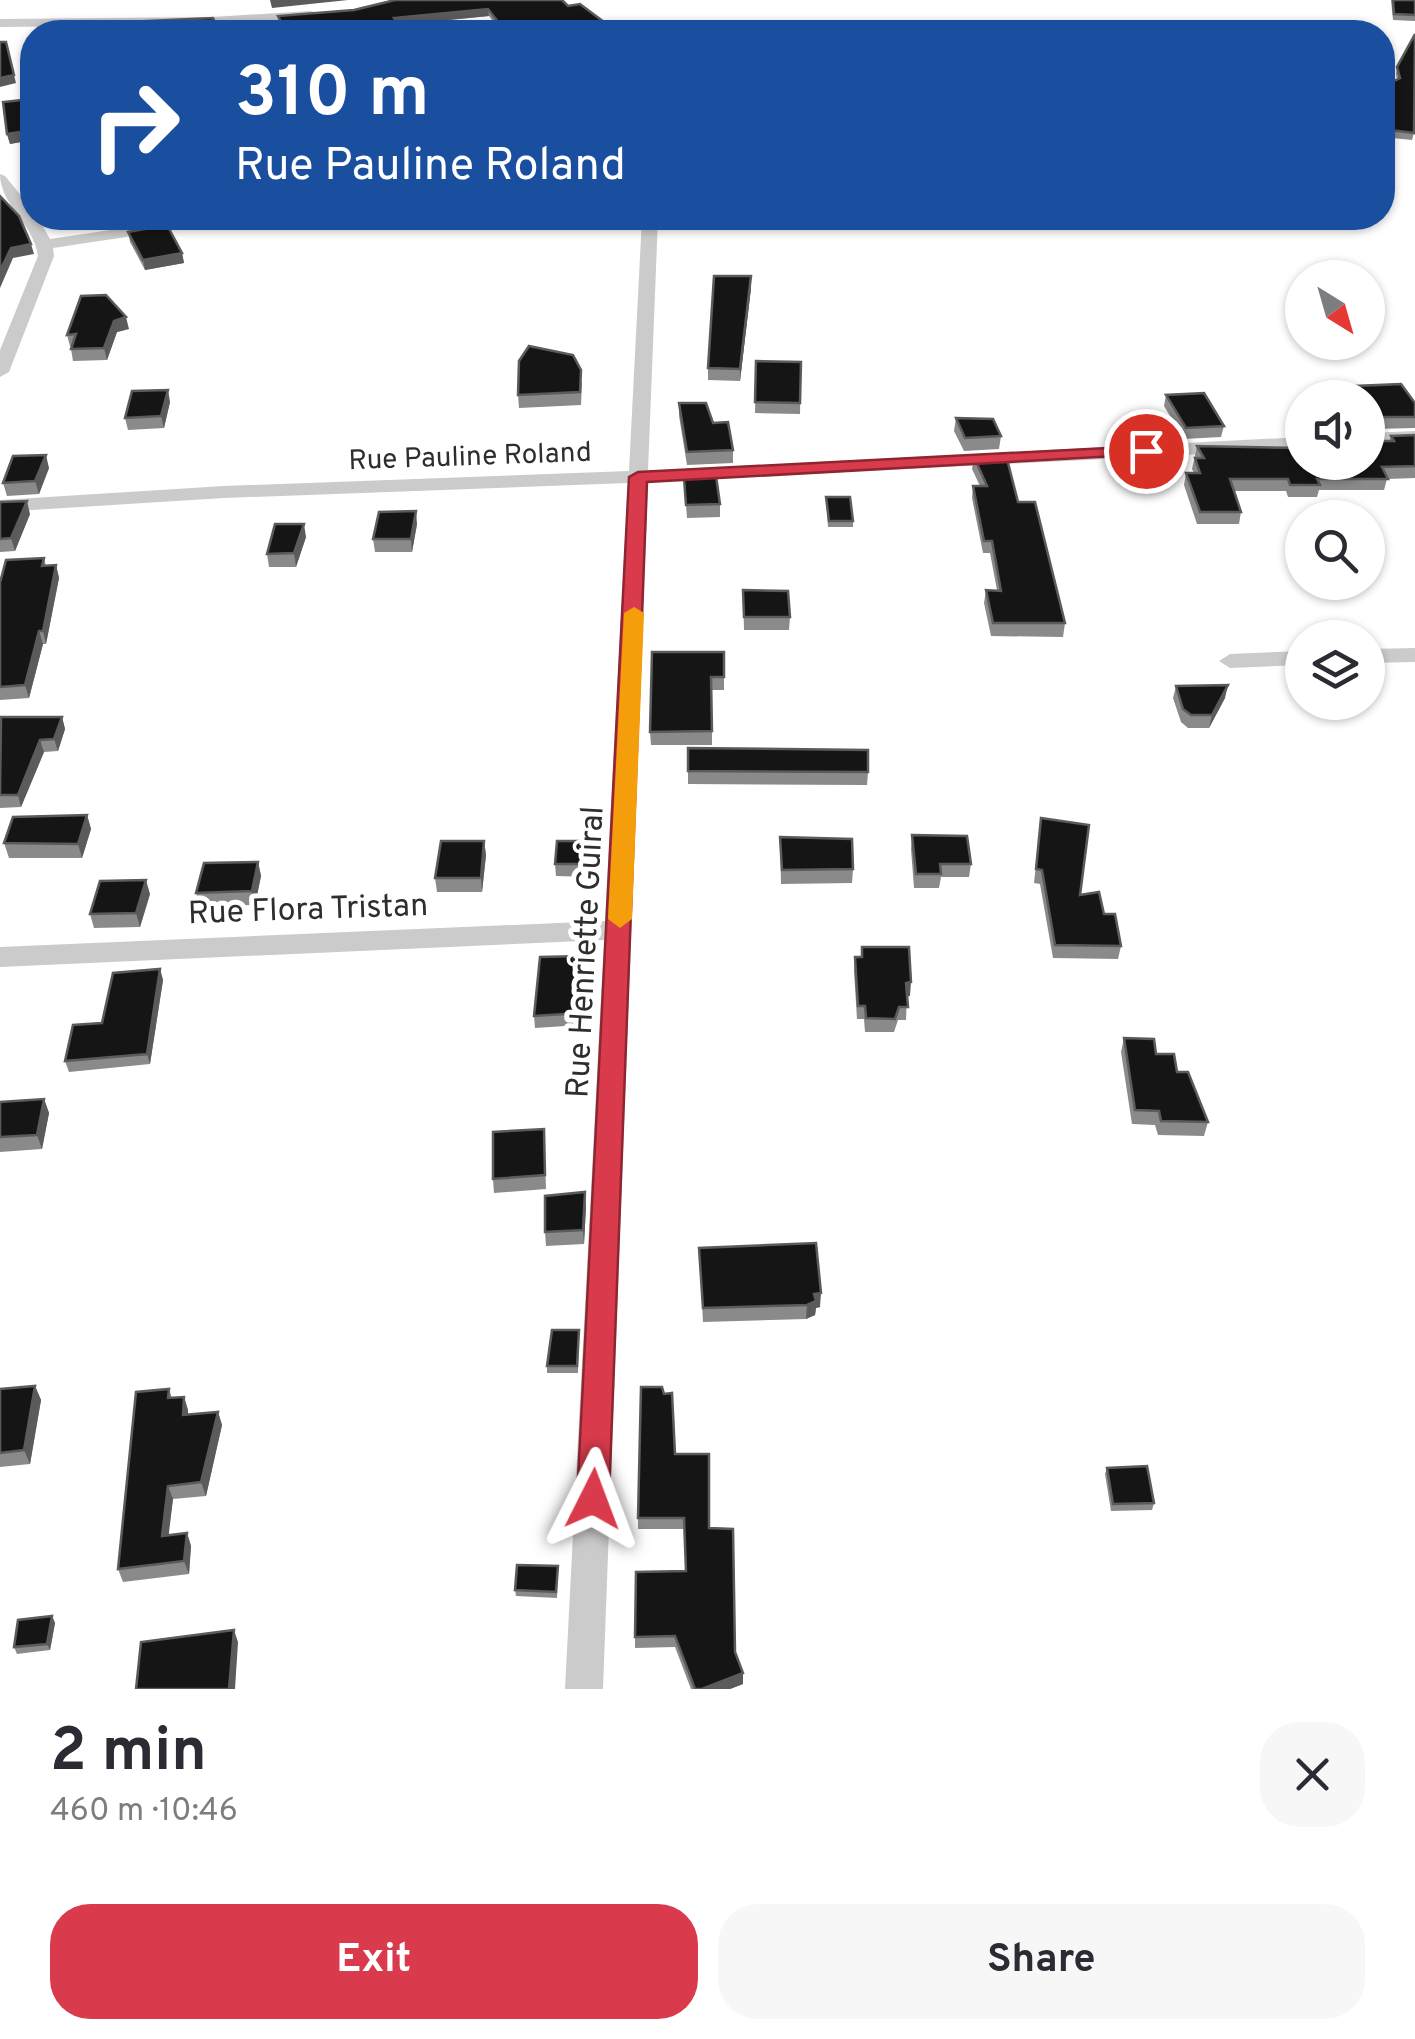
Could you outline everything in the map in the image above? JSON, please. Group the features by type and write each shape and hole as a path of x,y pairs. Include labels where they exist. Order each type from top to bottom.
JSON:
{"street":[{"path":"230,20 330,14"},
{"path":"0,179 20,207"},
{"path":"0,372 46,256 46,244 36,230"},
{"path":"46,244 139,230"},
{"name":"Rue Henriette Guiral","path":"584,1689 649,230"},
{"path":"1385,439 1415,437"},
{"name":"Rue Pauline Roland","path":"0,506 224,492 638,477 1285,444"},
{"path":"1385,656 1415,655"},
{"path":"1230,661 1285,659"},
{"name":"Rue Flora Tristan","path":"0,956 620,930"}],"building":[{"path":"395,0 562,0 568,6 580,4 601,20 497,20 488,9 395,20 280,20 278,16 354,10"},
{"path":"1393,0 1415,0 1415,15 1394,14"},
{"path":"1415,34 1414,133 1395,131 1395,80 1400,78 1397,67"},
{"path":"0,42 6,42 14,75 0,78"},
{"path":"20,100 20,133 7,134 3,102"},
{"path":"0,196 19,216 20,230 25,230 31,244 11,248 0,271"},
{"path":"170,230 182,253 143,260 128,232"},
{"path":"714,276 751,276 740,369 708,368"},
{"path":"106,295 126,317 114,321 104,348 71,349 76,334 67,335 81,296"},
{"path":"529,346 573,355 581,370 580,392 518,395 519,361"},
{"path":"756,361 801,362 800,403 755,402"},
{"path":"1401,384 1415,403 1415,417 1385,417 1385,385"},
{"path":"168,390 161,416 125,418 132,391"},
{"path":"1204,393 1224,426 1186,428 1166,395"},
{"path":"679,403 706,403 713,423 728,422 733,450 687,452"},
{"path":"956,418 993,419 1001,436 965,438"},
{"path":"1415,435 1415,466 1385,467 1385,441 1394,441 1391,436"},
{"path":"1197,446 1285,448 1285,479 1230,479 1241,512 1200,512 1186,473 1200,473 1195,458 1204,458"},
{"path":"46,455 35,481 3,483 13,456"},
{"path":"1006,455 1018,502 1035,502 1065,623 993,623 986,590 1001,591 992,541 984,541 973,486 987,486 974,457"},
{"path":"715,469 720,504 686,505 684,478 690,478 689,471"},
{"path":"1288,480 1318,480 1320,485 1290,485"},
{"path":"826,497 850,497 853,521 829,521"},
{"path":"27,501 11,538 0,539 0,502"},
{"path":"416,511 411,539 373,539 379,512"},
{"path":"275,524 304,524 294,553 267,554"},
{"path":"44,558 42,566 56,565 43,631 39,631 25,685 0,687 0,583 6,560"},
{"path":"743,590 788,591 790,617 744,617"},
{"path":"652,652 724,652 724,677 711,677 712,731 650,732"},
{"path":"1228,685 1212,715 1191,715 1183,709 1176,686"},
{"path":"1,717 62,717 54,739 40,740 18,795 0,795"},
{"path":"688,748 868,750 868,772 688,771"},
{"path":"87,815 78,844 4,843 13,817"},
{"path":"1041,818 1089,825 1080,895 1099,892 1104,914 1115,914 1121,946 1055,945 1042,870 1036,869"},
{"path":"912,835 967,836 971,864 940,864 941,874 916,874"},
{"path":"780,837 852,839 853,869 782,870"},
{"path":"441,841 484,841 481,878 435,878"},
{"path":"557,841 592,841 591,864 555,864"},
{"path":"258,862 252,891 196,893 204,863"},
{"path":"146,880 136,913 90,914 100,881"},
{"path":"862,947 909,947 908,1007 899,1007 895,1019 866,1018 865,1006 858,1006 855,957 862,957"},
{"path":"584,956 580,1013 534,1016 540,957"},
{"path":"160,969 147,1054 65,1061 73,1025 102,1023 113,973"},
{"path":"1124,1038 1154,1039 1156,1054 1174,1054 1177,1072 1188,1072 1208,1122 1161,1121 1159,1111 1135,1110"},
{"path":"44,1099 37,1135 0,1137 0,1102"},
{"path":"544,1129 545,1175 493,1179 493,1132"},
{"path":"585,1192 583,1230 545,1232 545,1196"},
{"path":"816,1243 821,1293 814,1294 816,1301 807,1305 703,1308 699,1248"},
{"path":"552,1330 579,1330 577,1366 547,1366"},
{"path":"35,1386 24,1450 0,1453 0,1389"},
{"path":"641,1387 662,1387 664,1394 672,1393 675,1454 709,1454 709,1528 733,1529 735,1652 743,1673 702,1689 695,1689 675,1636 635,1637 636,1572 686,1571 684,1518 638,1518"},
{"path":"169,1389 168,1398 184,1397 183,1415 218,1412 201,1482 168,1486 162,1536 187,1533 184,1561 118,1569 136,1392"},
{"path":"1147,1466 1154,1503 1113,1504 1107,1468"},
{"path":"517,1565 558,1566 556,1592 515,1590"},
{"path":"52,1616 47,1644 14,1647 18,1620"},
{"path":"234,1630 229,1689 136,1689 141,1642"}],"slow traffic":[{"path":"620,919 634,613"}],"route":[{"path":"593,1499 638,477 1146,451"}]}
